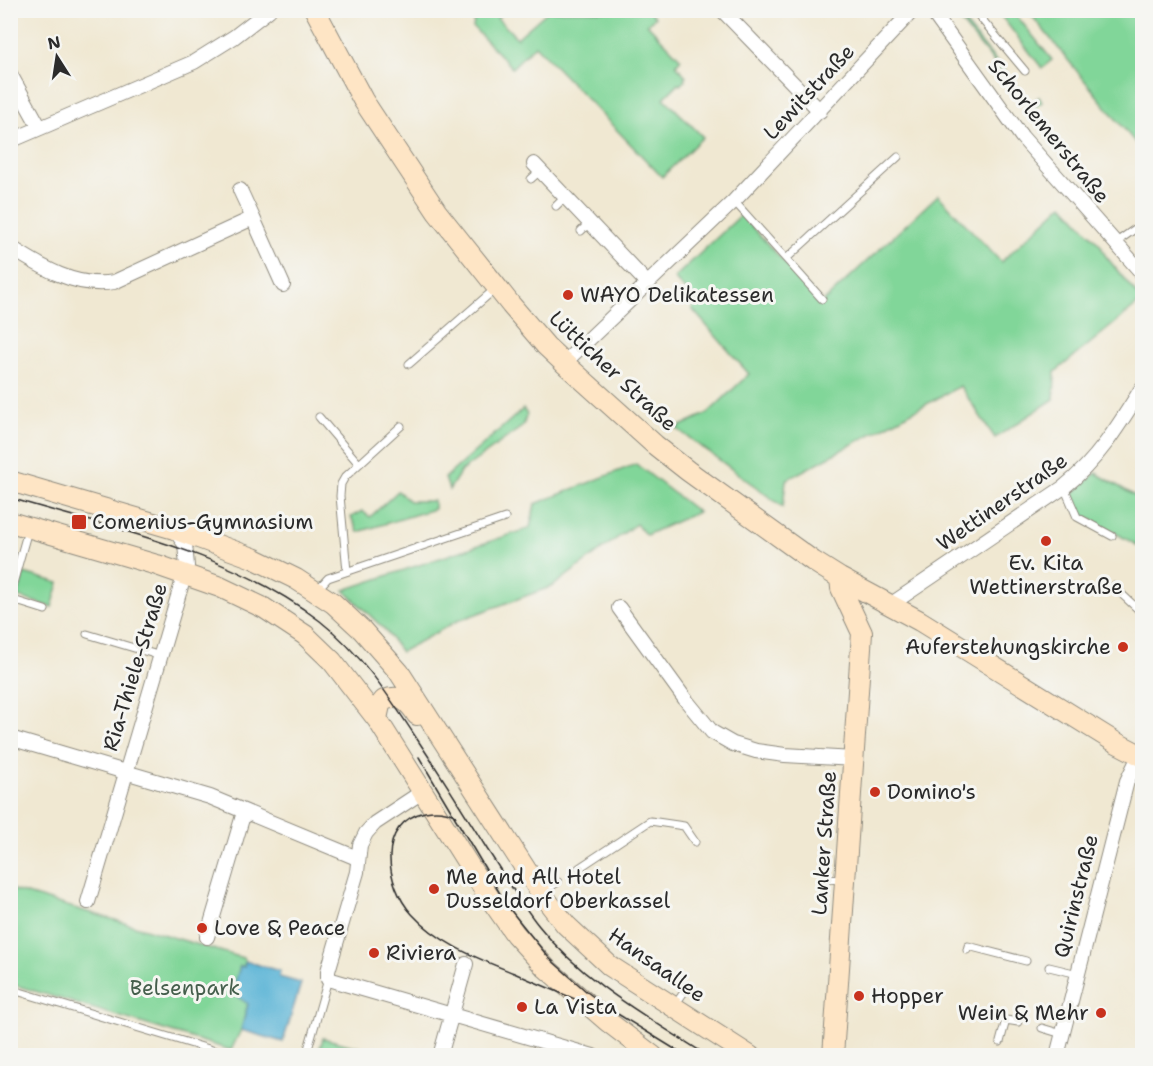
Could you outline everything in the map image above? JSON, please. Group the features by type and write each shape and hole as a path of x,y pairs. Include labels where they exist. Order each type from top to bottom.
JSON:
{"street":[{"path":"10,141 194,62 234,37 269,10"},
{"name":"Lütticher Straße","path":"315,10 363,100 446,225 546,346 655,445 765,528 840,578 890,605 1115,742 1142,753"},
{"path":"722,10 820,111"},
{"name":"Lewitstraße","path":"564,363 734,201 752,175 820,111 913,10"},
{"name":"Schorlemerstraße","path":"931,10 1022,137 1143,273"},
{"path":"10,74 40,128"},
{"path":"535,171 585,227 648,284"},
{"path":"240,190 283,285"},
{"path":"10,247 54,272 86,283 105,284 114,282 253,218"},
{"name":"Wettinerstraße","path":"890,605 1079,475 1100,452 1143,388"},
{"name":"Hansaallee","path":"10,481 174,530 253,558 316,591 347,615 375,643 399,672 430,720 550,888 566,925 595,953 679,1000 750,1056"},
{"path":"20,525 185,575 244,597 305,635 332,661 377,719 501,915 534,956 607,1021 653,1056"},
{"path":"174,530 180,536 186,550 185,575"},
{"name":"Ria-Thiele-Straße","path":"88,902 185,575"},
{"name":"Lanker Straße","path":"833,1056 862,633 841,588 840,578"},
{"path":"862,633 869,621 890,605"},
{"path":"619,608 685,699 712,732 734,744 756,751 854,759"},
{"name":"Hansaallee","path":"377,719 380,705 384,700 397,697 408,703 419,717 430,720"},
{"name":"Ria-Thiele-Straße","path":"10,738 210,797 357,858"},
{"name":"Quirinstraße","path":"1057,1056 1127,781 1142,753"},
{"path":"422,792 375,823 366,833 360,845 357,872 328,971 328,979 573,1053 593,1056"},
{"path":"207,937 244,812"},
{"path":"440,1056 466,964"}],"lane":[{"path":"975,10 1025,71"},
{"path":"786,259 898,157"},
{"path":"734,201 822,299"},
{"path":"1115,243 1143,224"},
{"path":"409,364 497,287"},
{"path":"319,417 359,464"},
{"path":"347,571 340,496 341,484 359,464 401,426"},
{"path":"1064,487 1077,517 1112,536"},
{"path":"316,591 328,578 505,518"},
{"path":"10,594 20,525"},
{"path":"1113,586 1143,613"},
{"path":"10,599 45,610"},
{"path":"87,634 161,656"},
{"path":"579,868 650,821 684,826 695,842"},
{"path":"826,879 846,880"},
{"path":"967,950 968,946 1026,961"},
{"path":"1049,967 1078,974"},
{"path":"306,1056 328,979"},
{"path":"10,989 232,1056"},
{"path":"1000,1042 1006,1020 1018,1022"},
{"path":"1042,1028 1062,1034"}],"green space":[{"path":"476,11 504,11 497,18 517,38 548,11 649,11 655,17 647,24 681,59 676,65 686,76 680,85 678,84 664,98 703,137 662,177 535,45 512,68 473,27"},
{"path":"952,11 955,11 1031,104 1039,97 1042,102 1032,109"},
{"path":"997,11 1013,11 1052,60 1042,68"},
{"path":"1028,11 1142,11 1142,151"},
{"path":"938,195 1001,262 1063,204 1101,246 1105,255 1142,301 1055,372 1054,399 995,438 960,386 786,480 783,507 676,428 708,413 749,374 692,309 695,303 693,299 674,278 741,215 822,303"},
{"path":"523,409 527,414 523,426 461,471 449,490 445,478"},
{"path":"636,464 698,512 646,535 636,524 553,586 457,621 401,652 384,629 344,590 530,528 535,504"},
{"path":"1096,473 1142,500 1142,548 1081,514 1072,494"},
{"path":"398,491 409,501 434,501 434,509 358,532 351,517 362,511 370,517"},
{"path":"24,573 59,583 52,607 18,597"},
{"name":"Belsenpark","path":"10,889 243,958 244,967 240,966 248,1004 241,1030 231,1050 11,984"},
{"path":"323,1038 387,1055 318,1055"}],"water":[{"path":"245,961 280,971 279,977 301,983 283,1042 241,1030 248,1004 232,993 240,966 244,967"}],"tram line":[{"path":"10,498 131,533 211,560 285,597 320,621 349,647 385,691 539,926 576,965 596,982 708,1056"},
{"path":"419,757 508,907 549,958 608,1008 686,1056"},
{"path":"456,816 433,811 409,818 398,828 392,841 391,872 403,902 412,914 434,934 459,949 603,1011"}],"place":[{"name":"WAYO Delikatessen","path":"568,295"},
{"name":"Comenius-Gymnasium","path":"79,522"},
{"name":"Ev. Kita Wettinerstraße","path":"1046,541"},
{"name":"Auferstehungskirche","path":"1123,647"},
{"name":"Domino's","path":"875,792"},
{"name":"Me and All Hotel Dusseldorf Oberkassel","path":"434,889"},
{"name":"Love & Peace","path":"202,928"},
{"name":"Riviera","path":"374,953"},
{"name":"Hopper","path":"859,996"},
{"name":"La Vista","path":"522,1007"},
{"name":"Wein & Mehr","path":"1101,1013"}]}
